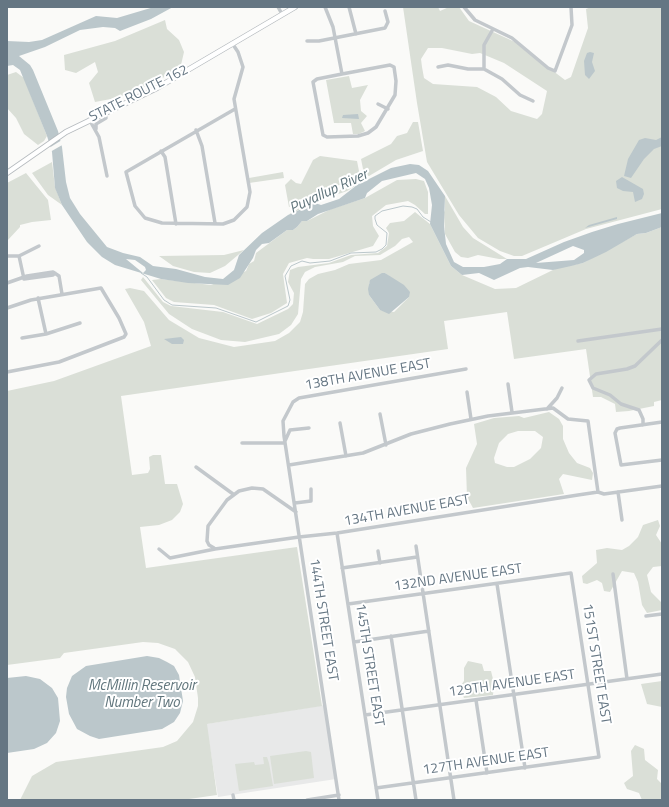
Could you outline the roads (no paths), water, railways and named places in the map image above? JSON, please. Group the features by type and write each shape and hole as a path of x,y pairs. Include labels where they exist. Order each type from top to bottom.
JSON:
{"main road":[{"name":"STATE ROUTE 162","path":"7,173 66,132 157,88 295,7"}],"street":[{"path":"278,7 282,14"},
{"path":"325,7 331,20 342,74"},
{"path":"349,7 356,34"},
{"path":"464,7 475,20 520,43 544,64 556,71 572,26 571,7"},
{"path":"307,41 312,42 385,28 388,26 385,11"},
{"path":"484,69 484,45 493,30"},
{"path":"232,43 238,52 243,67 235,95 235,109 250,192 248,203 242,214 231,222 176,224 156,223 142,216 135,206 126,173 130,169 196,130 235,109"},
{"path":"395,65 396,90 388,109 374,129 363,135 322,136 312,81 342,74 395,65"},
{"path":"438,67 448,65 468,69 484,69 502,79 520,95 533,101"},
{"path":"378,104 388,109"},
{"path":"96,130 96,124 106,118 105,112"},
{"path":"89,120 96,130 100,141 107,176"},
{"path":"196,130 202,146 215,223"},
{"path":"161,151 165,157 176,224"},
{"path":"7,256 19,256 39,246"},
{"path":"19,256 24,279"},
{"path":"7,283 57,274 62,294"},
{"path":"7,308 38,298 102,288 119,318 126,336 59,362 7,372"},
{"path":"38,298 46,334"},
{"path":"22,338 46,334 80,323"},
{"path":"578,341 662,328"},
{"path":"643,425 643,419 639,410 621,404 610,395 593,388 589,380 596,374 627,369 635,366 662,340"},
{"name":"138TH AVENUE EAST","path":"285,442 283,421 296,399 466,369"},
{"path":"508,384 512,412"},
{"path":"547,409 557,398 562,388"},
{"path":"467,392 471,419"},
{"path":"289,465 363,453 419,431 471,419 512,412 555,409 568,419 588,421 598,492"},
{"path":"380,414 386,445"},
{"path":"662,422 617,429 615,433 619,462 621,465 662,460"},
{"path":"340,423 346,456"},
{"path":"242,444 285,442 290,430 309,428"},
{"name":"144TH STREET EAST","path":"285,442 339,800"},
{"path":"196,467 233,494"},
{"name":"134TH AVENUE EAST","path":"160,549 170,558 215,549 299,537 337,534 457,513 598,492 601,494 662,486"},
{"path":"215,549 209,545 207,541 208,526 233,494 244,490 263,489 296,512"},
{"path":"295,503 311,502 310,489"},
{"path":"618,492 622,520"},
{"name":"145TH STREET EAST","path":"337,534 378,800"},
{"path":"416,546 454,800"},
{"path":"378,551 380,563"},
{"path":"342,568 418,557"},
{"name":"132ND AVENUE EAST","path":"348,604 571,574"},
{"name":"151ST STREET EAST","path":"571,574 599,757"},
{"path":"612,574 627,679"},
{"path":"497,584 525,768"},
{"path":"646,616 662,614"},
{"path":"354,642 429,631"},
{"path":"391,636 416,800"},
{"name":"129TH AVENUE EAST","path":"365,715 662,674"},
{"path":"476,700 487,773"},
{"name":"127TH AVENUE EAST","path":"376,788 599,757"},
{"path":"233,795 234,800"},
{"path":"307,800 339,795"}],"water":[{"path":"154,7 173,7 151,19 120,31 115,28 103,27 80,30 45,47 19,56 30,65 33,70 58,131 70,198 80,214 107,247 140,257 153,266 176,269 205,277 223,279 234,270 239,255 262,233 288,215 315,203 321,205 339,199 357,185 391,168 410,164 419,165 428,171 445,196 444,226 446,244 454,262 463,267 484,267 500,264 507,259 526,259 564,242 592,232 662,213 662,227 646,233 637,234 606,252 583,263 571,266 553,270 528,267 520,268 494,280 479,273 462,275 451,266 430,224 432,205 429,188 425,179 416,173 382,181 367,193 365,198 318,214 307,221 302,221 293,230 287,230 269,243 262,244 256,250 253,258 240,278 228,285 188,283 161,279 115,265 102,257 87,242 62,205 55,188 52,152 47,136 20,70 13,65 7,66 7,41 29,42 42,40 96,16 117,18","holes":["573,246 584,250 584,253 574,260 536,263","126,259 135,260 145,267 146,270 143,273"]},
{"path":"587,53 594,53 592,62 595,71 589,79 585,75 584,61"},
{"path":"358,114 359,119 342,118 343,115"},
{"path":"662,137 662,146 654,149 644,159 631,178 624,176 628,159 639,140 645,138 656,140"},
{"path":"622,177 643,189 644,194 642,199 635,202 633,192 623,191 617,188 616,181"},
{"path":"617,217 617,219 585,228 589,225"},
{"path":"382,273 385,273 404,285 410,292 409,297 389,314 380,310 369,295 368,289 370,280"},
{"path":"181,337 184,340 183,344 172,344 164,339"},
{"name":"McMillin Reservoir Number Two","path":"147,656 159,658 174,666 179,675 183,701 180,713 174,722 162,729 99,739 77,729 69,714 66,697 67,688 72,676 86,666"},
{"path":"26,676 40,679 52,688 58,698 60,721 56,733 47,743 34,749 7,753 7,678"}],"waterway":[{"path":"141,273 147,277 164,300 172,305 216,308 256,322 288,306 290,300 285,276 291,266 302,261 310,263 330,261 351,253 376,252 382,249 386,245 387,233 377,225 375,219 375,216 382,211 403,206 412,207 417,209 423,217 431,222"}],"water label":[{"name":"Puyallup River","path":"329,192"}]}
